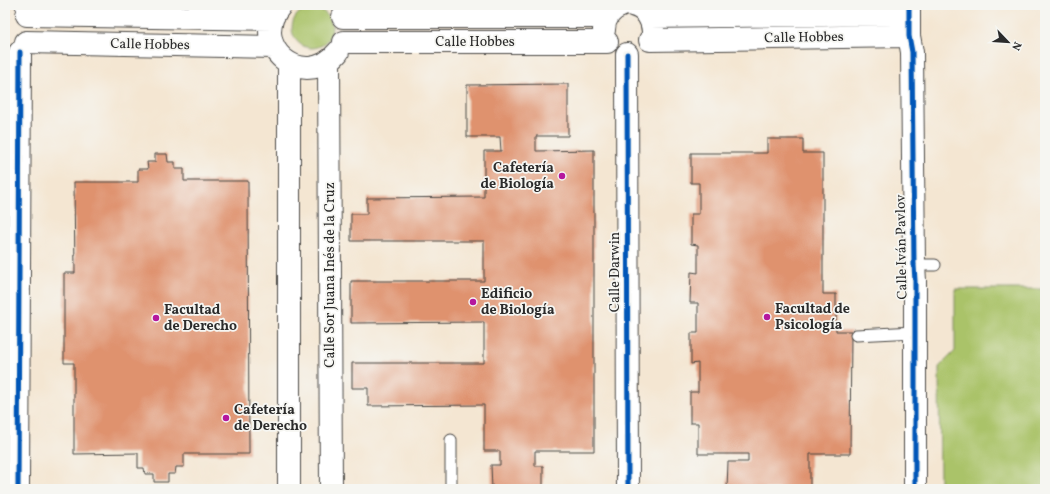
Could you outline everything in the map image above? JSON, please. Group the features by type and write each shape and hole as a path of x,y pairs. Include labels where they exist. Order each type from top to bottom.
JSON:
{"street":[{"name":"Calle Hobbes","path":"22,8 276,12"},
{"path":"18,489 17,49 22,8"},
{"path":"631,9 652,25 653,32 650,40 641,50 634,53 627,54 619,52 612,48 607,42 604,33 604,25 631,9"},
{"name":"Calle Hobbes","path":"339,11 909,9"},
{"name":"Calle Iván Pavlov","path":"909,9 909,36 912,52 924,265 915,332 915,489"},
{"path":"276,12 270,28 274,47 280,56 289,64 299,68 309,69 320,67 329,62 338,53 344,42 345,29 339,11"},
{"name":"Calle Hobbes","path":"650,40 909,36"},
{"name":"Calle Hobbes","path":"344,42 607,42"},
{"name":"Calle Hobbes","path":"17,49 274,47"},
{"name":"Calle Darwin","path":"627,54 628,489"},
{"name":"Calle Sor Juana Inés de la Cruz","path":"329,62 332,489"},
{"path":"289,64 289,489"}],"lane":[{"path":"856,334 915,332"},
{"path":"451,440 451,489"}],"green space":[{"path":"312,8 320,10 326,14 330,20 332,28 330,36 326,42 320,46 312,48 304,46 298,42 294,36 292,28 294,20 298,14 304,10"},
{"path":"955,289 1045,289 1045,489 940,489 939,367 955,351"}],"building":[{"name":"Edificio de Biología","path":"568,84 568,136 536,136 536,151 594,150 594,451 535,451 535,466 543,466 543,489 492,489 491,465 500,465 500,451 484,451 484,405 368,406 368,388 352,388 352,363 484,363 484,322 351,323 351,281 484,281 484,241 351,241 351,214 367,214 367,198 484,197 484,151 501,151 500,137 467,137 467,85"},
{"name":"Facultad de Psicología","path":"767,139 803,139 803,153 823,153 823,294 836,294 836,331 851,331 850,454 810,454 810,487 806,489 727,489 728,462 748,462 748,454 698,454 698,423 690,423 690,392 698,392 698,363 691,364 691,333 698,333 698,303 690,303 691,272 698,273 698,245 691,244 691,214 699,214 699,183 691,183 691,153 767,153"},
{"name":"Facultad de Derecho","path":"155,154 167,154 168,162 175,162 175,169 184,169 184,181 248,181 249,454 184,454 184,467 176,467 175,474 168,474 168,482 154,482 154,474 145,474 144,468 138,468 138,453 74,454 74,363 64,363 64,273 75,273 74,182 138,182 138,169 148,169 147,162 155,162"}],"cycle path":[{"path":"909,5 909,36 912,52 915,281 915,489"},
{"path":"18,489 20,52"},
{"path":"627,54 628,489"}],"place":[{"name":"Cafetería de Biología","path":"562,176"},
{"name":"Edificio de Biología","path":"473,302"},
{"name":"Facultad de Psicología","path":"767,317"},
{"name":"Facultad de Derecho","path":"156,318"},
{"name":"Cafetería de Derecho","path":"226,418"}]}
